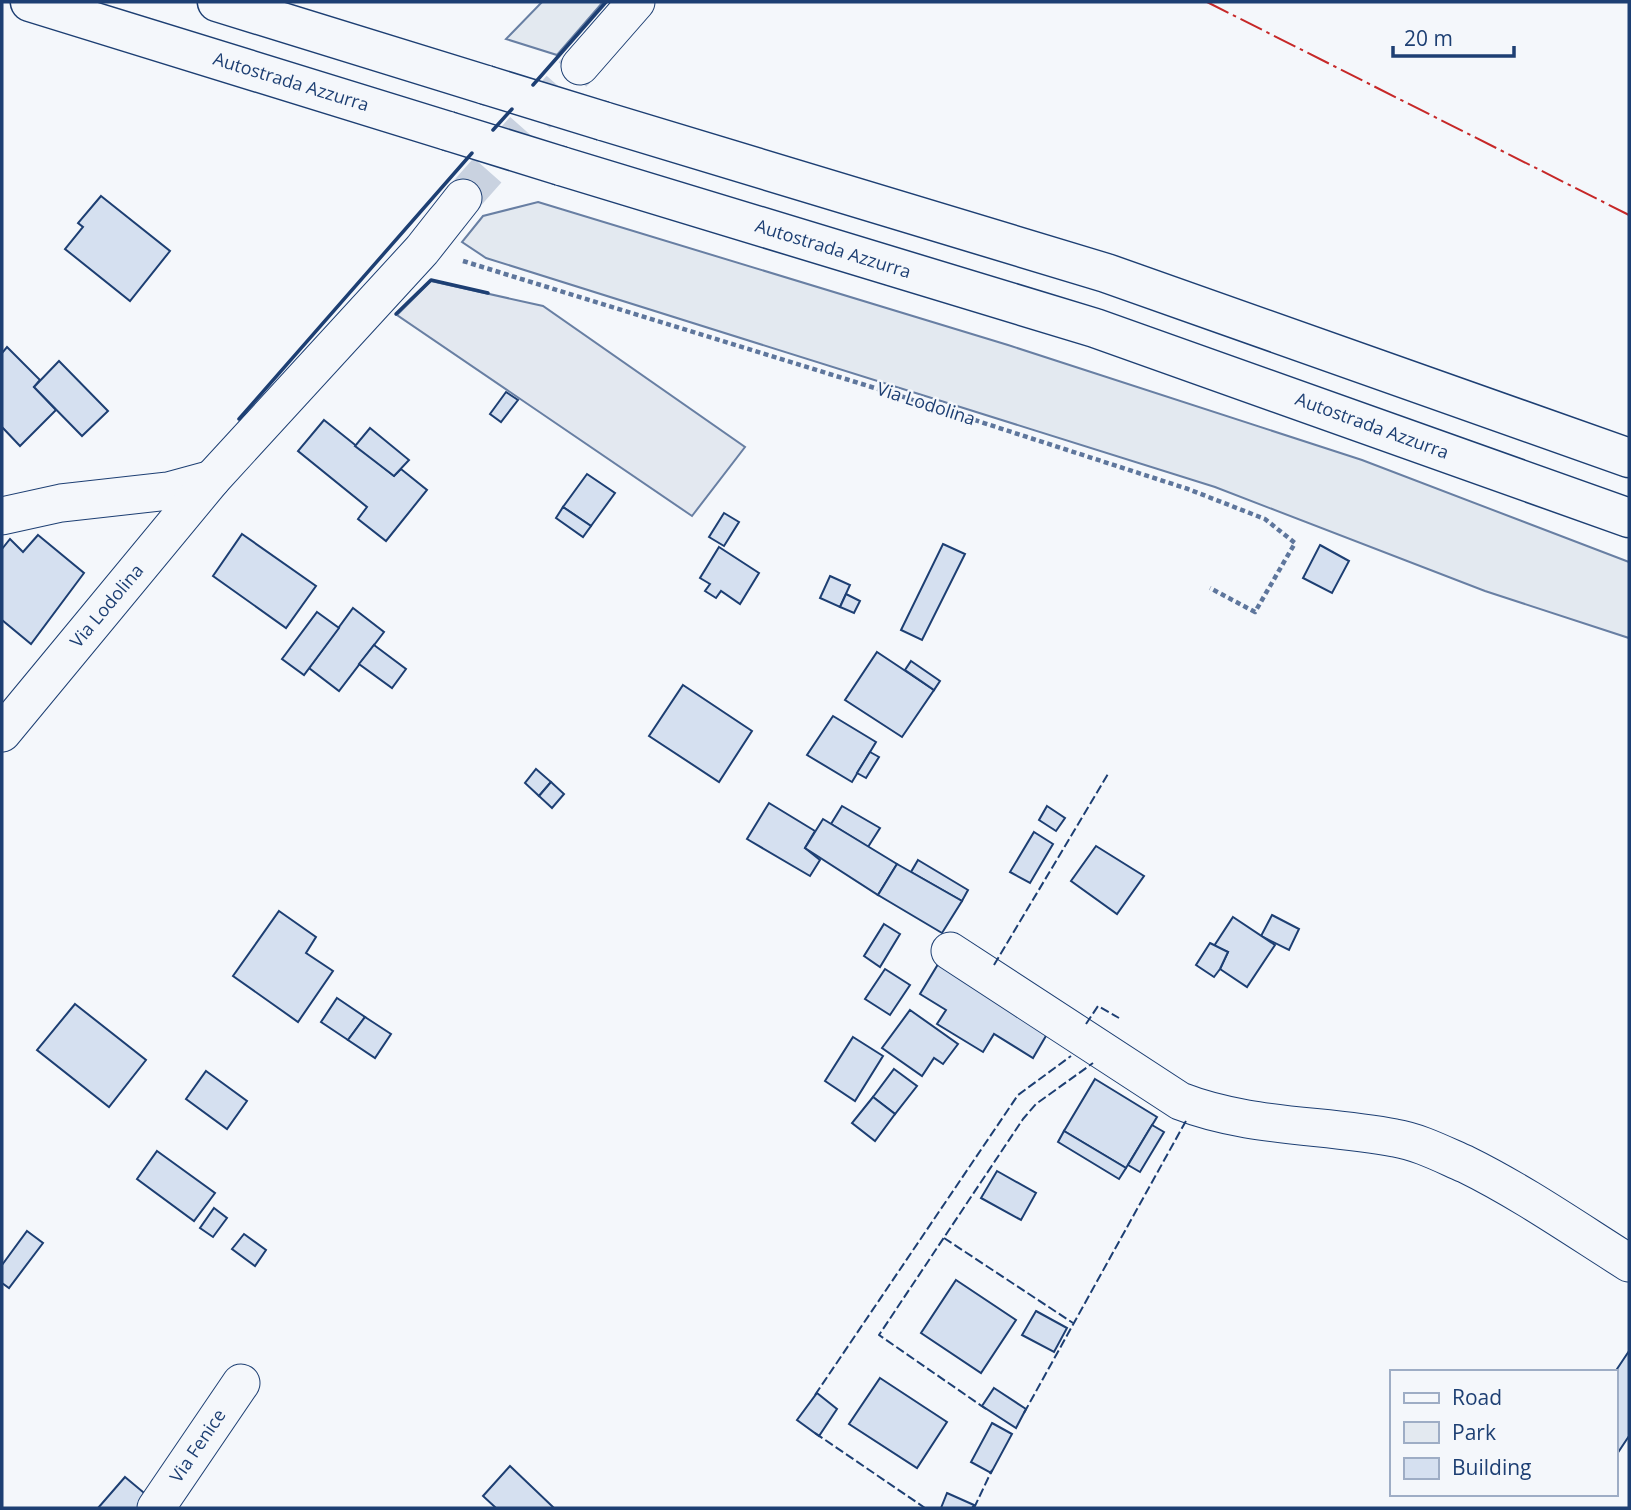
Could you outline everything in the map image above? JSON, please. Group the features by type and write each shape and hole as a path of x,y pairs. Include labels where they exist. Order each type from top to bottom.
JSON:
{"highway":[{"name":"Autostrada Azzurra","path":"30,2 1095,328 1629,518"},
{"path":"217,2 1106,273 1629,458"}],"street":[{"path":"580,66 636,2"},
{"name":"Via Lodolina","path":"2,733 212,479 422,250 463,198"},
{"path":"2,516 61,503 168,491 212,479"},
{"path":"950,951 1180,1101 1209,1112 1241,1119 1396,1138 1438,1151 1498,1180 1629,1263"},
{"name":"Via Fenice","path":"156,1508 241,1383"}],"path":[{"name":"Via Lodolina","path":"422,250 891,393 1188,489 1265,519 1295,543 1255,612 1210,587"}],"green space":[{"path":"542,2 603,2 557,55 506,39"},
{"path":"538,202 1008,345 1362,460 1629,562 1629,638 1485,591 1215,487 486,258 462,242 483,216"}],"shaded area":[{"path":"431,281 543,306 745,447 692,516 397,315"}],"building":[{"path":"101,196 170,251 130,301 65,249 83,227 78,223"},
{"path":"7,347 40,380 34,387 56,410 20,446 2,427 2,353"},
{"path":"59,361 108,411 82,436 34,387"},
{"path":"506,392 518,400 501,422 490,414"},
{"path":"324,420 394,476 401,469 427,490 386,541 358,519 367,507 298,451"},
{"path":"370,428 409,460 394,476 355,446"},
{"path":"587,474 615,493 591,526 563,507"},
{"path":"563,507 591,526 583,537 556,518"},
{"path":"724,513 739,522 724,546 709,537"},
{"path":"242,534 316,586 286,628 213,576"},
{"path":"38,535 84,573 31,644 2,620 2,549 10,539 23,552"},
{"path":"943,544 965,554 922,640 901,630"},
{"path":"1320,545 1349,561 1332,593 1303,578"},
{"path":"719,547 759,573 740,604 721,591 716,598 705,591 710,584 700,578"},
{"path":"830,576 850,585 840,607 820,598"},
{"path":"846,594 860,601 854,613 840,607"},
{"path":"353,608 384,632 339,691 309,668"},
{"path":"317,612 339,628 304,675 282,659"},
{"path":"374,645 406,669 392,688 359,664"},
{"path":"877,652 934,690 902,737 845,700"},
{"path":"911,661 940,681 934,690 905,670"},
{"path":"683,685 752,731 719,782 649,736"},
{"path":"833,716 876,742 852,782 807,755"},
{"path":"870,752 879,757 866,778 857,773"},
{"path":"536,769 551,782 539,796 525,783"},
{"path":"551,782 564,794 552,808 539,796"},
{"path":"769,803 815,831 805,848 820,860 810,876 747,839"},
{"path":"842,806 880,828 868,847 831,824"},
{"path":"1047,806 1065,818 1056,831 1039,820"},
{"path":"823,819 897,864 878,895 805,848"},
{"path":"1034,832 1053,844 1030,883 1010,872"},
{"path":"1096,846 1144,876 1117,914 1071,881"},
{"path":"918,860 968,890 962,901 911,872"},
{"path":"897,864 962,901 942,933 878,895"},
{"path":"279,911 316,937 306,953 333,971 298,1022 233,976"},
{"path":"1272,915 1299,929 1289,950 1261,936"},
{"path":"1233,917 1275,945 1247,987 1220,969 1228,952 1214,946"},
{"path":"884,924 900,934 880,967 864,956"},
{"path":"1210,943 1228,952 1214,977 1196,965"},
{"path":"940,961 1050,1029 1033,1058 994,1034 983,1052 937,1024 946,1010 920,994"},
{"path":"885,969 910,985 890,1015 865,999"},
{"path":"337,998 365,1017 348,1040 321,1022"},
{"path":"75,1004 146,1060 109,1107 37,1050"},
{"path":"910,1010 958,1044 943,1064 934,1058 922,1076 882,1048"},
{"path":"365,1017 391,1034 375,1058 348,1040"},
{"path":"853,1037 883,1056 855,1101 825,1081"},
{"path":"894,1069 917,1086 895,1114 873,1097"},
{"path":"206,1071 247,1101 227,1129 186,1099"},
{"path":"1095,1079 1157,1117 1126,1168 1064,1131"},
{"path":"873,1097 895,1114 875,1141 852,1123"},
{"path":"1152,1125 1164,1132 1140,1172 1128,1165"},
{"path":"1064,1131 1126,1168 1119,1179 1058,1142"},
{"path":"157,1151 215,1193 194,1221 137,1179"},
{"path":"997,1171 1036,1193 1021,1220 981,1198"},
{"path":"214,1208 227,1218 213,1237 200,1228"},
{"path":"27,1231 43,1243 9,1288 2,1283 2,1265"},
{"path":"244,1234 266,1250 255,1266 232,1249"},
{"path":"956,1280 1016,1320 981,1373 921,1333"},
{"path":"1036,1311 1067,1328 1054,1352 1022,1335"},
{"path":"1629,1351 1629,1436 1617,1454 1617,1370"},
{"path":"880,1378 947,1422 917,1468 849,1424"},
{"path":"994,1388 1026,1409 1016,1428 982,1406"},
{"path":"817,1393 837,1409 819,1436 797,1420"},
{"path":"992,1423 1012,1434 991,1473 971,1462"},
{"path":"510,1466 553,1507 496,1508 483,1496"},
{"path":"125,1477 149,1497 139,1508 98,1508"},
{"path":"947,1493 974,1505 972,1508 941,1508"}],"tunnel":[{"path":"463,198 580,66"}],"fence":[{"path":"994,965 1108,774"},
{"path":"1086,1024 1098,1006 1119,1018"},
{"path":"815,1395 1018,1095 1071,1056"},
{"path":"986,1409 879,1335 1023,1119 1036,1104 1093,1063"},
{"path":"1024,1413 1187,1119"},
{"path":"944,1238 1073,1323"},
{"path":"815,1433 925,1508"},
{"path":"974,1508 992,1470"}],"wall":[{"path":"533,85 606,2"},
{"path":"493,130 512,109"},
{"path":"239,419 472,153"},
{"path":"396,314 431,280 488,293"}],"power":[{"path":"1207,2 1629,215"}]}
